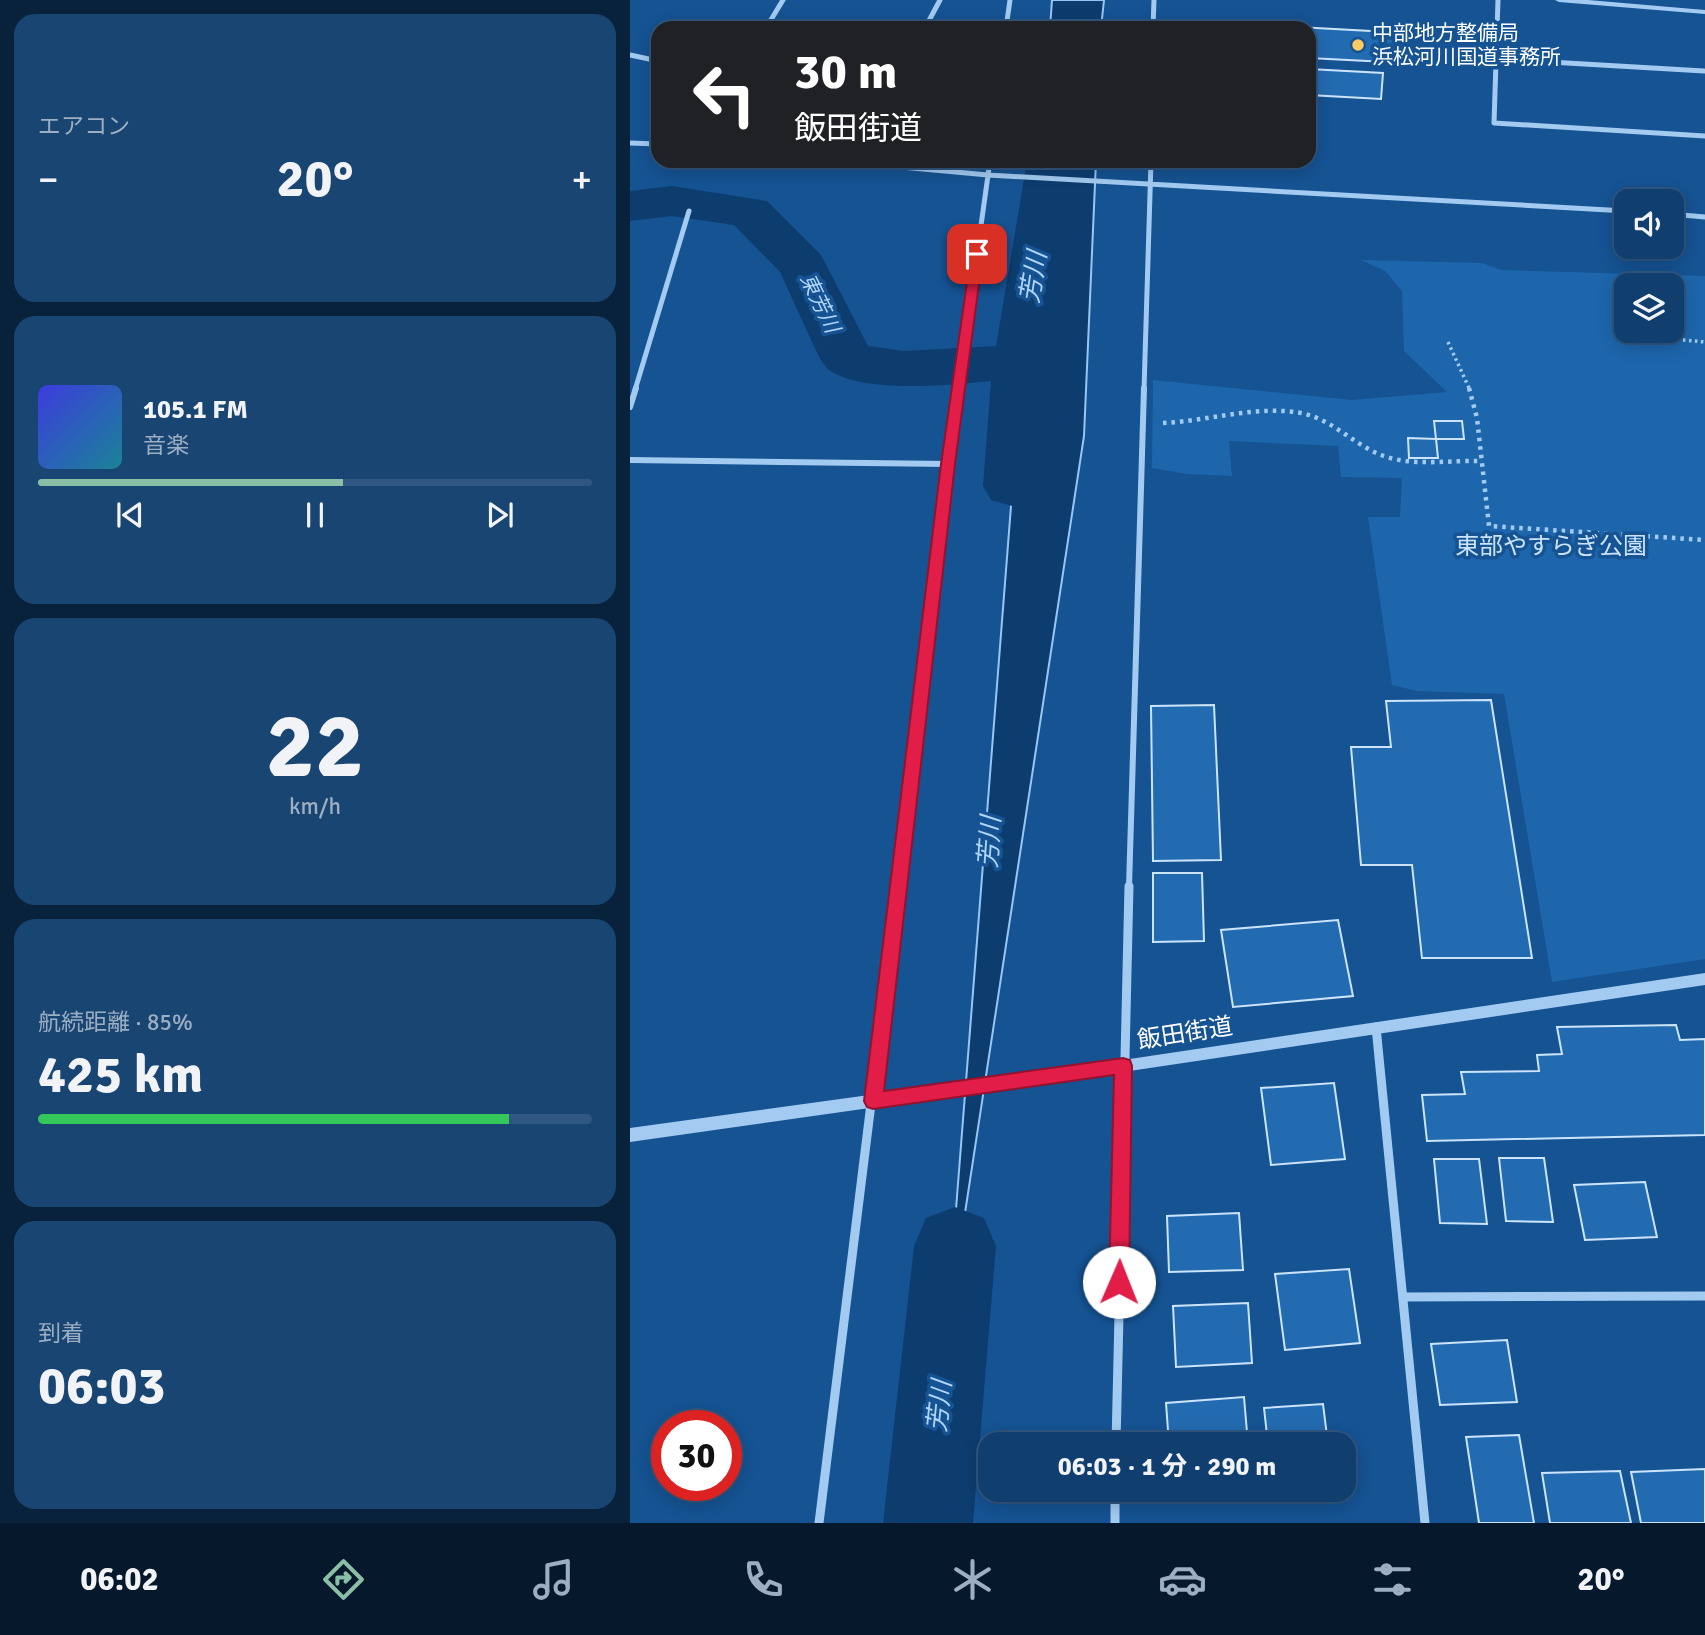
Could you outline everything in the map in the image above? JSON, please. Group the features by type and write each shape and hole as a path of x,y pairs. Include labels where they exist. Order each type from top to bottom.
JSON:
{"street":[{"path":"770,21 783,0"},
{"path":"929,21 940,0"},
{"path":"1007,21 1010,0"},
{"path":"1153,21 1154,0"},
{"path":"1498,0 1494,123 1705,136"},
{"path":"1559,0 1705,12"},
{"path":"630,55 651,60"},
{"path":"1496,58 1704,71"},
{"path":"630,143 651,144"},
{"path":"908,168 1140,185 1614,210"},
{"path":"819,1523 873,1101 948,464 990,168"},
{"path":"1116,1432 1123,1066 1151,168"},
{"path":"630,408 689,211"},
{"path":"1684,215 1705,217"},
{"path":"630,460 948,464"},
{"name":"飯田街道","path":"630,1135 1123,1066 1376,1026 1705,979"},
{"path":"1376,1026 1425,1523"},
{"path":"1403,1297 1705,1296"},
{"path":"1115,1502 1115,1523"}],"path":[{"path":"1684,340 1705,342"},
{"path":"1448,342 1467,380 1477,418 1489,526 1705,540"},
{"path":"1144,424 1202,421 1265,411 1304,413 1322,419 1390,457 1482,461"}],"green space":[{"name":"東部やすらぎ公園","path":"1361,260 1482,263 1501,270 1614,273 1614,343 1684,343 1684,275 1705,276 1705,959 1552,982 1504,694 1417,691 1392,685 1368,517 1400,517 1402,478 1341,477 1338,446 1229,441 1232,476 1187,474 1152,468 1153,380 1352,400 1447,392 1404,351 1402,291 1385,271"}],"water":[{"path":"1052,0 1104,0 1102,21 1050,21"},
{"path":"1037,168 1096,168 1084,436 946,1337"}],"building":[{"name":"中部地方整備局 浜松河川国道事務所","path":"1316,28 1407,33 1406,63 1316,58"},
{"name":"中部地方整備局 浜松河川国道事務所","path":"1316,69 1383,73 1381,99 1316,95"},
{"path":"1434,421 1462,421 1464,439 1436,439"},
{"path":"1408,438 1436,439 1438,458 1409,458"},
{"path":"1491,700 1532,958 1422,958 1412,865 1361,865 1351,747 1391,747 1386,701"},
{"path":"1214,705 1221,860 1153,861 1151,706"},
{"path":"1153,873 1202,873 1204,941 1153,942"},
{"path":"1338,920 1353,996 1233,1007 1221,930"},
{"path":"1676,1025 1680,1040 1705,1039 1705,1135 1427,1141 1422,1095 1465,1094 1461,1072 1539,1071 1537,1055 1562,1054 1557,1027"},
{"path":"1334,1083 1345,1159 1271,1165 1261,1088"},
{"path":"1499,1158 1544,1158 1553,1222 1506,1221"},
{"path":"1434,1159 1479,1159 1487,1224 1440,1223"},
{"path":"1645,1182 1657,1237 1585,1240 1574,1185"},
{"path":"1239,1213 1243,1270 1169,1272 1167,1216"},
{"path":"1349,1269 1360,1343 1285,1350 1275,1274"},
{"path":"1248,1303 1252,1363 1176,1367 1173,1306"},
{"path":"1507,1340 1517,1402 1440,1405 1431,1344"},
{"path":"1244,1397 1247,1432 1168,1432 1166,1403"},
{"path":"1323,1404 1326,1432 1267,1432 1264,1408"},
{"path":"1519,1435 1534,1523 1479,1523 1466,1437"},
{"path":"1705,1469 1705,1523 1641,1523 1631,1472"},
{"path":"1620,1471 1631,1523 1550,1523 1542,1473"}],"waterway":[{"name":"芳川","path":"1020,361 1050,168"},
{"name":"東芳川","path":"630,206 672,201 749,212 803,266 846,357 860,363 880,367 930,368 1020,361"},
{"name":"芳川","path":"1012,486 1020,361"},
{"name":"芳川","path":"928,1523 955,1246"}],"place":[{"name":"中部地方整備局 浜松河川国道事務所","path":"1358,45"}],"route":[{"path":"977,254 948,464 873,1101 1123,1066 1119,1282"}]}
